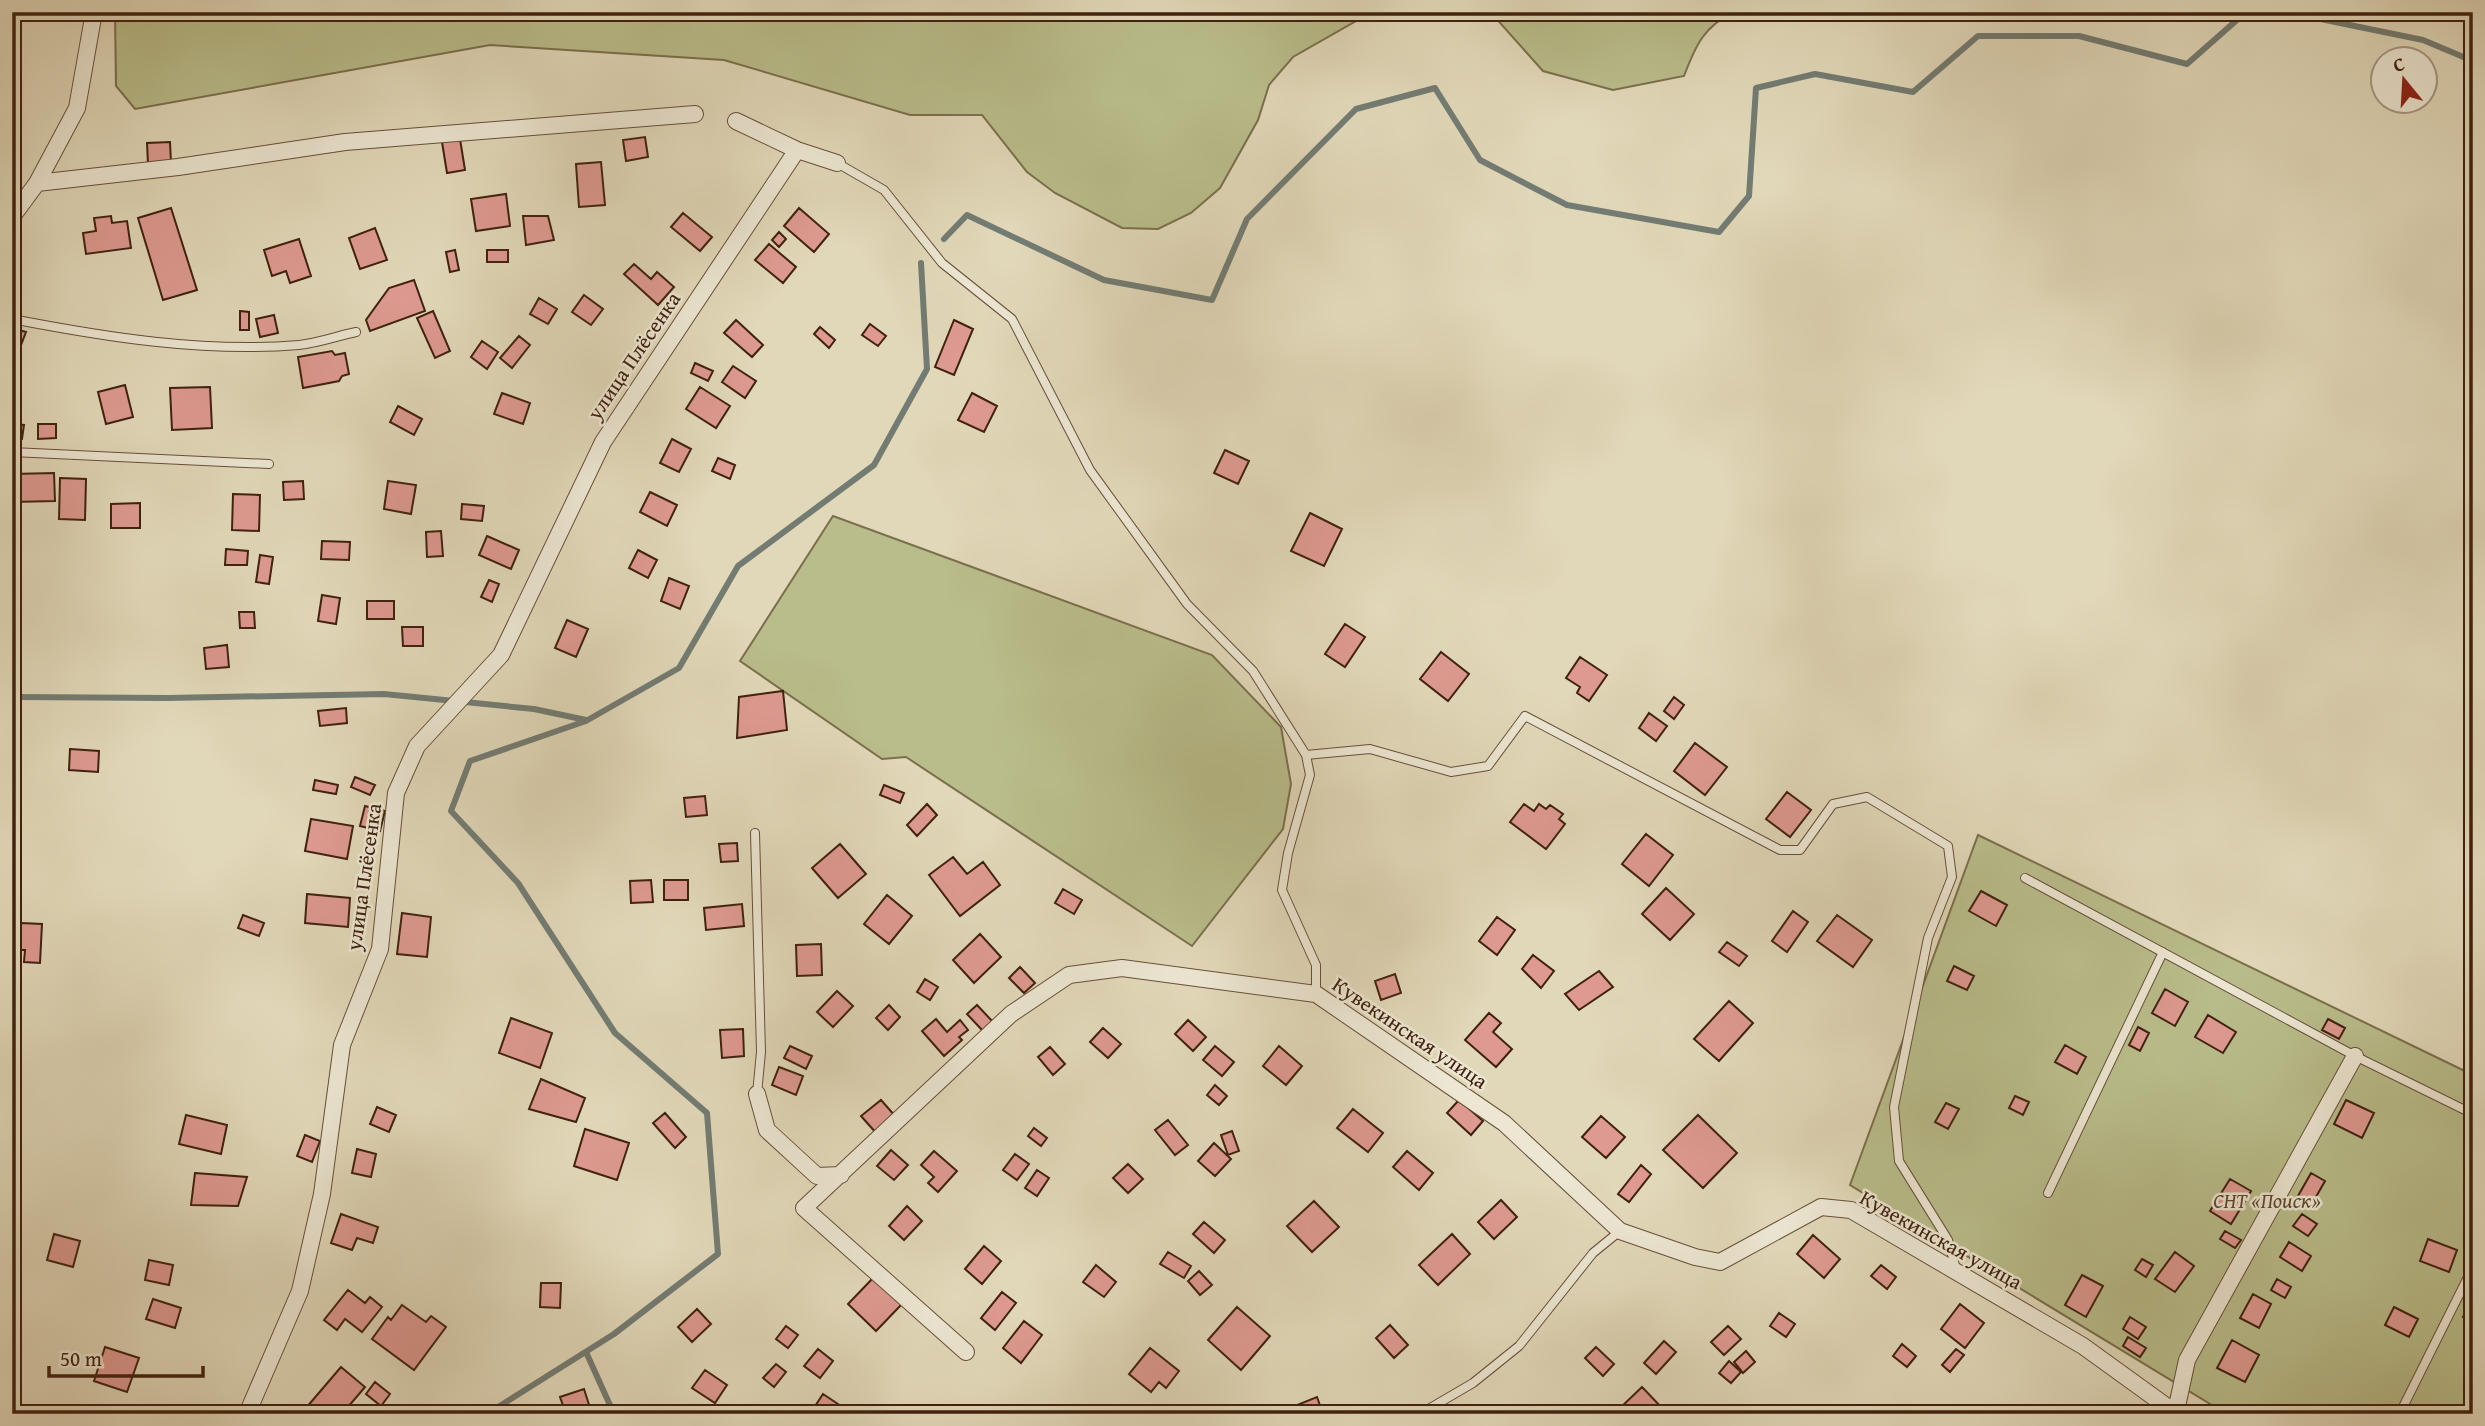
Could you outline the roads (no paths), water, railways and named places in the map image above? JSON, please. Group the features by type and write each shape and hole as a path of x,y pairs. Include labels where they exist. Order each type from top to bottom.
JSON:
{"street":[{"path":"12,216 37,183 77,108 94,12"},
{"path":"37,183 178,167 345,142 695,114"},
{"path":"736,121 797,150 837,163"},
{"name":"улица Плёсенка","path":"247,1414 300,1291 322,1194 342,1045 380,949 396,793 417,746 501,655 603,442 797,150"},
{"name":"Кувекинская улица","path":"966,1352 804,1208 1011,1014 1069,975 1122,968 1316,994 1504,1123 1620,1231 1695,1257 1720,1262 1821,1207 1851,1210 2083,1346 2177,1413 2187,1360 2355,1056"},
{"path":"757,1094 767,1130 817,1176 841,1175"}],"lane":[{"path":"837,163 884,190 942,263 1012,318 1090,470 1187,604 1253,671 1306,755 1310,775 1288,853 1282,890 1316,965 1316,994"},
{"path":"12,319 81,332 219,347 301,345 356,332"},
{"path":"12,452 268,464"},
{"path":"1306,755 1370,749 1451,772 1488,766 1525,716 1780,850 1800,850 1833,804 1867,797 1948,846 1952,877 1928,939 1894,1107 1899,1161 1948,1240 1957,1272"},
{"path":"755,833 761,1052 757,1094"},
{"path":"2025,878 2355,1056 2473,1114"},
{"path":"2049,1193 2163,952"},
{"path":"1420,1414 1473,1383 1518,1346 1593,1253 1620,1231"},
{"path":"2401,1411 2473,1267"}],"waterway":[{"path":"944,239 967,215 1104,280 1212,300 1247,219 1356,109 1435,88 1480,160 1567,205 1719,232 1749,196 1756,88 1815,74 1913,92 1978,36 2079,36 2187,64 2246,12"},
{"path":"2286,12 2423,40 2473,61"},
{"path":"487,1414 614,1334 718,1254 707,1113 615,1033 518,883 451,811 470,761 586,721 679,668 738,566 874,465 927,369 921,263"},
{"path":"12,697 168,698 384,694 534,709 586,720"},
{"path":"586,1352 614,1414"}],"park label":[{"name":"СНТ «Поиск»","path":"2267,1201"}]}
